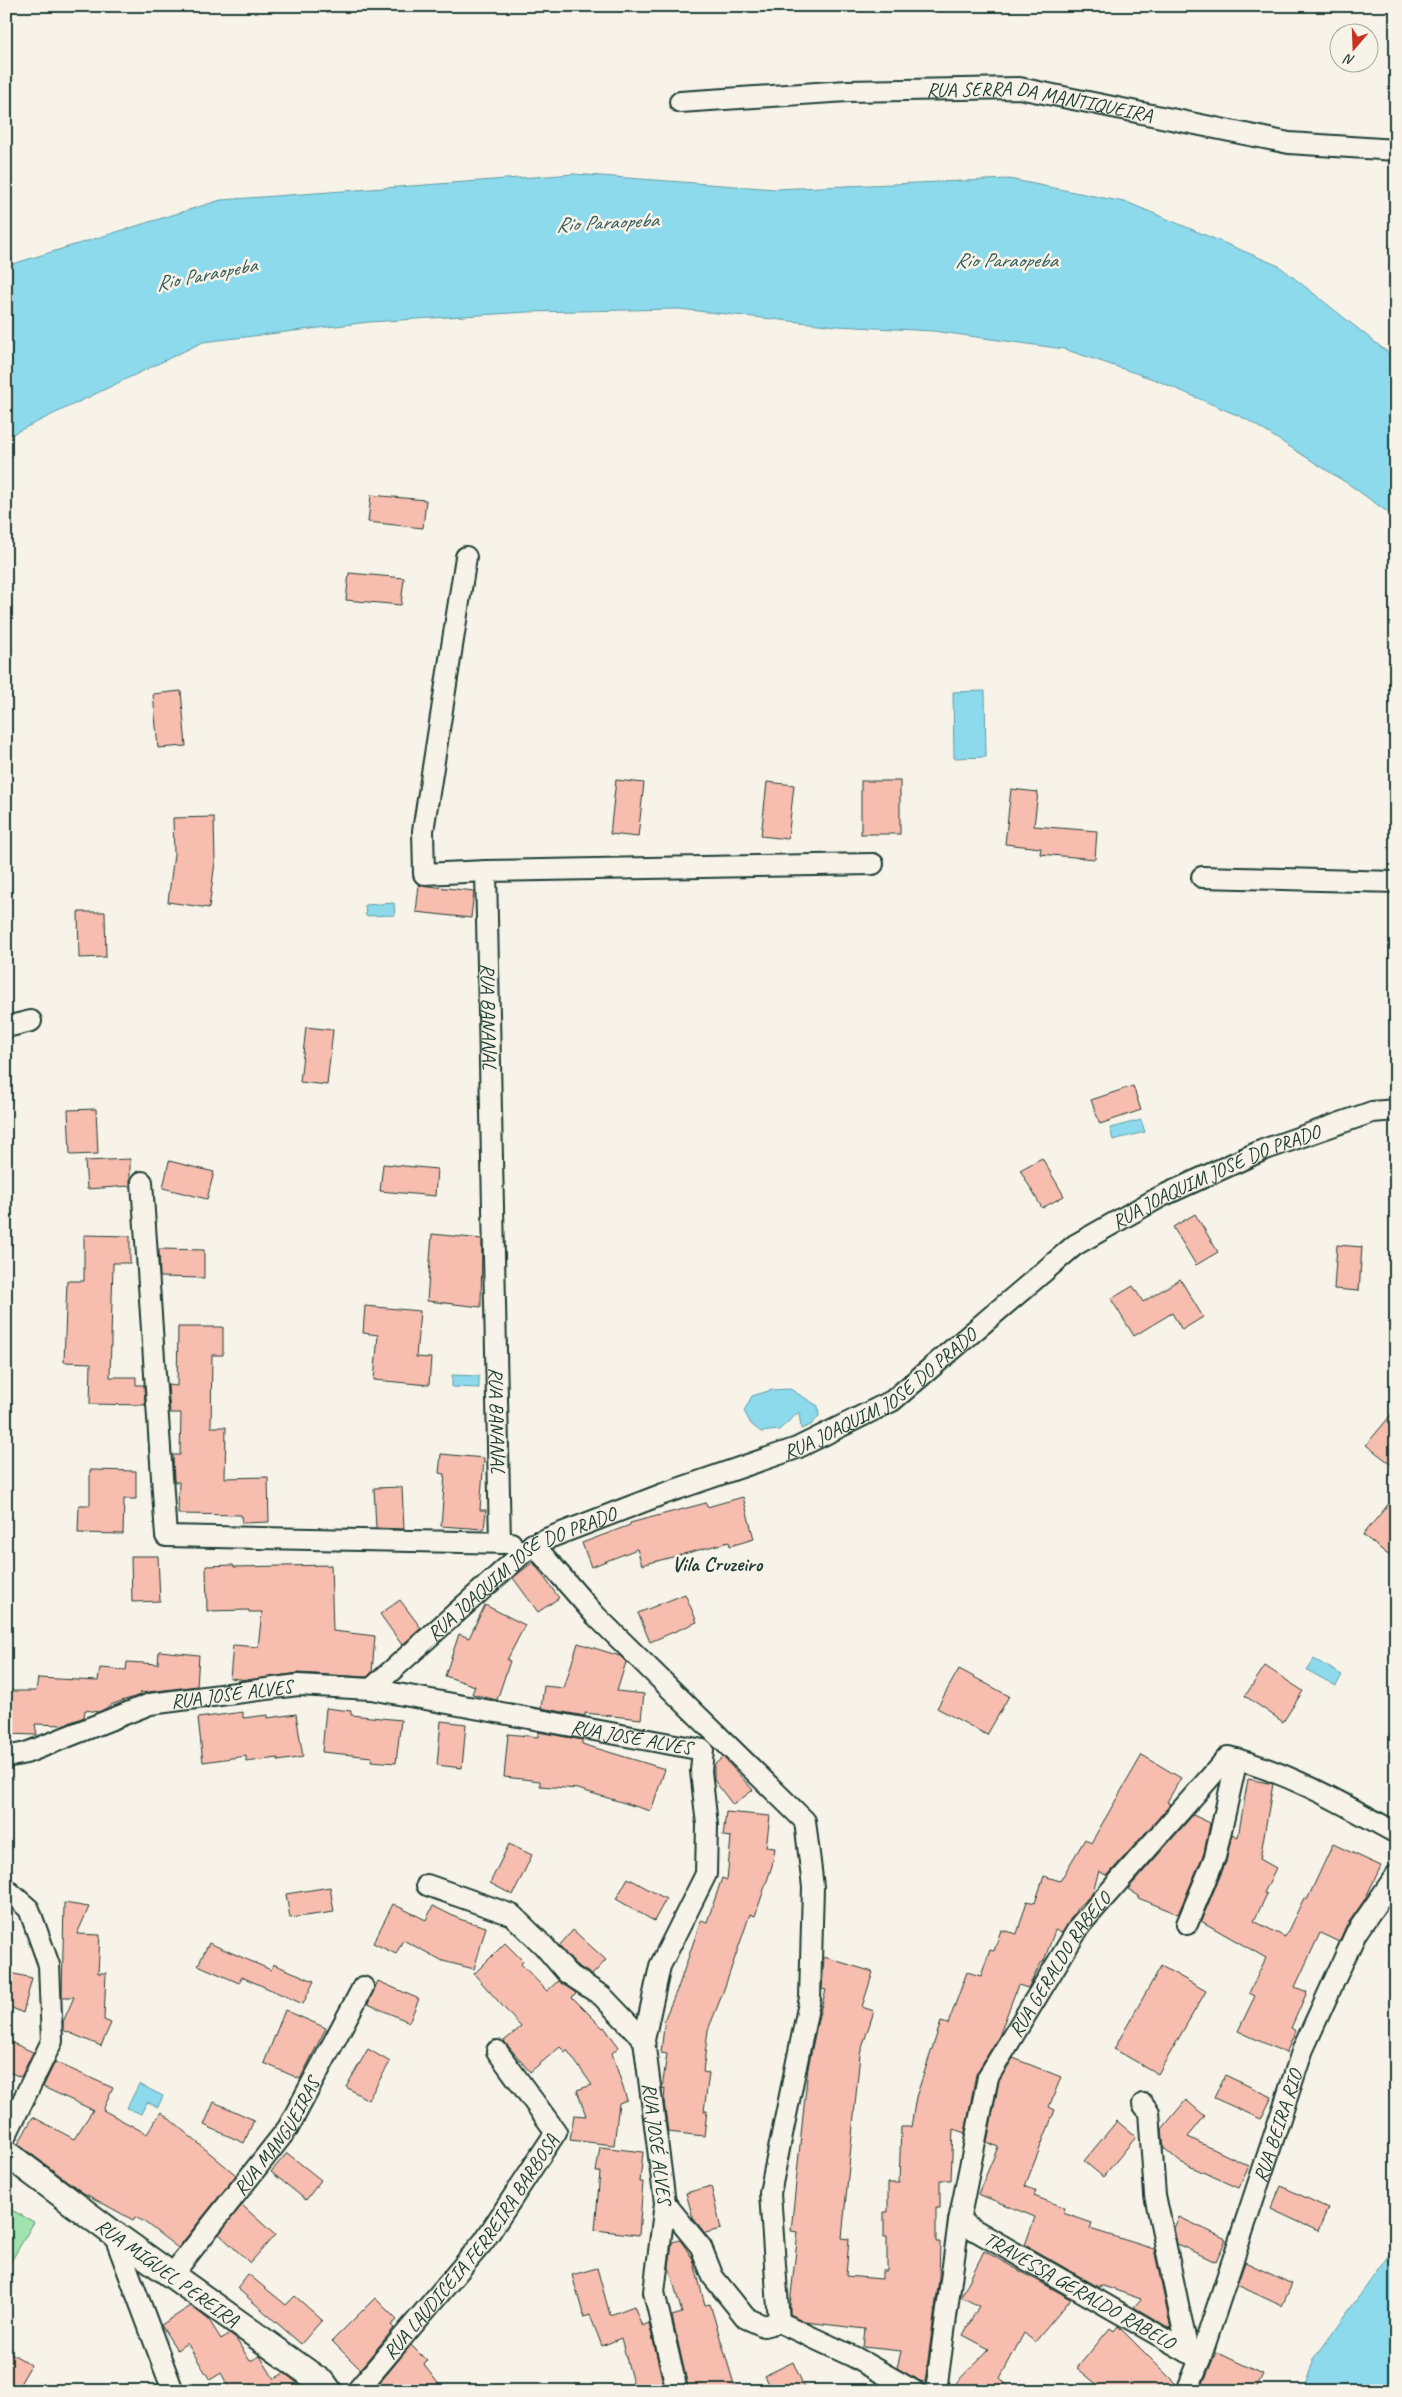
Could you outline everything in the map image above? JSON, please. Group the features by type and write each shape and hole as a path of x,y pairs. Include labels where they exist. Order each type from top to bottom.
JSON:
{"street":[{"name":"RUA SERRA DA MANTIQUEIRA","path":"680,102 847,91 1019,88 1289,143 1396,150"},
{"path":"466,557 423,831 424,874 486,871 873,864"},
{"name":"RUA BANANAL","path":"486,871 500,1543"},
{"path":"1202,877 1396,882"},
{"path":"6,1027 31,1021"},
{"name":"RUA JOAQUIM JOSÉ DO PRADO","path":"371,1689 533,1544 663,1494 797,1448 892,1401 1075,1245 1160,1197 1263,1150 1372,1112 1396,1110"},
{"path":"142,1182 166,1536 533,1544 595,1615 804,1822 813,1887 810,1998 770,2194 779,2322"},
{"name":"RUA JOSÉ ALVES","path":"6,1758 26,1753 150,1704 298,1685 371,1689 703,1750 701,1771 707,1825 706,1874 660,1966 644,2040 665,2203 654,2292 677,2391"},
{"path":"703,1750 727,1744"},
{"name":"RUA GERALDO RABELO","path":"936,2391 959,2221 988,2077 1081,1924 1228,1756 1237,1759"},
{"path":"1187,1924 1215,1858 1237,1759 1260,1764 1396,1833"},
{"name":"RUA BEIRA RIO","path":"1186,2391 1194,2356 1303,2049 1356,1933 1396,1875"},
{"path":"427,1885 512,1915 544,1946 567,1973 602,1996 644,2040"},
{"path":"6,1889 30,1909 49,1965 52,2041 6,2135"},
{"name":"RUA MANGUEIRAS","path":"172,2275 288,2128 363,1987"},
{"name":"RUA LAUDICÉIA FERREIRA BARBOSA","path":"357,2391 484,2241 556,2132 496,2051"},
{"path":"1143,2104 1149,2112 1154,2195 1194,2356"},
{"name":"RUA MIGUEL PEREIRA","path":"6,2153 114,2234 324,2384 329,2391"},
{"path":"665,2203 701,2247 713,2277 746,2318 764,2326 779,2322 854,2356 914,2391"},
{"name":"TRAVESSA GERALDO RABELO","path":"959,2221 1194,2356"},
{"path":"114,2234 173,2391"}],"green space":[{"path":"6,2207 34,2222 6,2270"}],"water":[{"name":"Rio Paraopeba","path":"574,174 775,189 1009,179 1129,203 1279,266 1396,359 1396,518 1350,485 1246,419 1156,380 1064,349 933,331 837,326 679,309 527,312 369,322 203,342 6,437 6,266 221,200"},
{"path":"985,691 986,757 954,758 953,692"},
{"path":"394,903 395,915 366,916 365,905"},
{"path":"1141,1120 1145,1132 1113,1140 1110,1128"},
{"path":"452,1375 479,1376 479,1388 452,1387"},
{"path":"790,1389 818,1406 819,1416 811,1425 801,1429 799,1412 779,1430 761,1432 751,1424 744,1411 752,1396 772,1390"},
{"path":"1314,1659 1342,1675 1336,1686 1307,1670"},
{"path":"139,2084 163,2096 158,2107 147,2102 141,2114 127,2108"},
{"path":"1396,2245 1396,2391 1303,2391 1314,2359"}],"building":[{"path":"371,495 426,500 423,528 368,522"},
{"path":"349,573 404,578 401,605 346,600"},
{"path":"181,691 186,746 158,748 153,694"},
{"path":"616,780 644,783 638,837 610,834"},
{"path":"861,781 900,781 900,834 861,834"},
{"path":"767,782 794,785 788,839 761,836"},
{"path":"1011,789 1038,792 1034,826 1097,831 1095,859 1040,854 1041,848 1005,844"},
{"path":"214,817 215,862 209,908 168,902 174,854 173,818"},
{"path":"419,885 474,891 471,918 416,912"},
{"path":"78,912 105,912 106,957 79,958"},
{"path":"306,1027 333,1030 327,1085 300,1082"},
{"path":"1133,1086 1141,1110 1100,1124 1091,1100"},
{"path":"96,1109 98,1154 70,1155 68,1110"},
{"path":"1042,1158 1064,1196 1042,1208 1020,1170"},
{"path":"130,1159 130,1186 87,1189 85,1161"},
{"path":"169,1161 214,1172 207,1199 163,1188"},
{"path":"383,1164 437,1169 435,1196 380,1191"},
{"path":"1195,1214 1218,1252 1196,1265 1173,1227"},
{"path":"432,1234 482,1239 481,1307 427,1301"},
{"path":"84,1235 130,1236 130,1263 113,1263 110,1377 136,1377 136,1385 144,1385 145,1405 90,1404 91,1363 64,1362 67,1281 84,1281"},
{"path":"1337,1245 1362,1247 1359,1291 1334,1289"},
{"path":"159,1249 204,1250 204,1278 160,1277"},
{"path":"1180,1279 1203,1317 1182,1330 1172,1313 1134,1336 1111,1299 1133,1286 1143,1302"},
{"path":"365,1306 420,1311 416,1357 431,1358 429,1385 374,1380 378,1335 363,1333"},
{"path":"178,1327 223,1327 223,1355 212,1355 211,1427 226,1427 225,1478 268,1477 269,1522 242,1523 241,1515 178,1514 179,1482 174,1482 173,1455 180,1455 181,1413 170,1413 168,1385 177,1386"},
{"path":"1396,1409 1396,1468 1366,1445"},
{"path":"441,1454 484,1458 480,1510 486,1510 484,1529 441,1526 445,1474 439,1473"},
{"path":"90,1470 136,1471 136,1499 124,1499 123,1534 78,1533 79,1505 90,1505"},
{"path":"402,1487 404,1529 376,1528 374,1488"},
{"path":"1396,1495 1396,1561 1363,1535"},
{"path":"743,1497 754,1539 730,1546 729,1542 642,1565 637,1549 591,1567 582,1543 630,1525 630,1523 706,1503 707,1507"},
{"path":"131,1556 158,1556 160,1601 132,1602"},
{"path":"533,1562 559,1598 538,1612 513,1578"},
{"path":"233,1565 234,1567 331,1565 333,1631 375,1636 372,1672 367,1677 298,1673 248,1680 230,1678 233,1645 258,1647 262,1612 249,1612 249,1610 207,1611 206,1566"},
{"path":"685,1594 697,1622 650,1642 638,1613"},
{"path":"400,1600 421,1628 402,1645 380,1614"},
{"path":"485,1605 525,1625 507,1660 510,1661 497,1700 472,1694 475,1686 445,1676 459,1634 469,1638"},
{"path":"578,1643 620,1656 626,1662 617,1691 644,1694 641,1719 585,1713 585,1716 541,1708 544,1686 564,1688"},
{"path":"159,1651 199,1655 197,1686 140,1693 140,1695 113,1704 99,1712 85,1710 84,1717 63,1725 35,1724 37,1735 6,1734 6,1691 36,1691 38,1678 98,1681 100,1668 126,1670 127,1662 158,1664"},
{"path":"1265,1666 1303,1691 1283,1722 1245,1696"},
{"path":"959,1669 1009,1696 987,1735 937,1708"},
{"path":"326,1708 351,1711 351,1715 401,1720 396,1763 371,1761 372,1757 322,1752"},
{"path":"243,1712 243,1718 268,1715 268,1718 296,1714 303,1757 278,1761 278,1758 246,1762 246,1756 203,1762 198,1718"},
{"path":"441,1721 466,1724 462,1768 437,1765"},
{"path":"538,1732 582,1740 582,1744 665,1769 651,1811 578,1789 540,1786 540,1781 504,1777 508,1734 538,1737"},
{"path":"1142,1755 1181,1778 1167,1802 1171,1804 1107,1876 1099,1871 1092,1894 1078,1907 1062,1933 1055,1930 1044,1961 1041,1963 1028,1988 1018,1985 999,2036 976,2074 965,2133 953,2129 951,2180 940,2180 940,2208 936,2208 936,2242 940,2242 939,2279 925,2382 920,2381 897,2368 901,2351 863,2347 865,2329 806,2322 790,2314 798,2232 791,2231 808,2068 826,1990 822,1989 824,1957 873,1972 862,2007 874,2011 860,2054 842,2238 849,2239 846,2276 882,2279 882,2271 887,2271 887,2237 884,2237 884,2212 888,2212 888,2183 899,2183 901,2127 911,2127 916,2097 941,2022 948,2024 967,1972 981,1976 990,1950 994,1951 1001,1930 1017,1934 1027,1901 1035,1903 1044,1876 1060,1881 1085,1839 1091,1843"},
{"path":"723,1757 753,1790 733,1805 714,1780 714,1765"},
{"path":"1248,1779 1273,1784 1260,1859 1276,1868 1264,1893 1267,1894 1254,1921 1285,1937 1304,1898 1307,1900 1333,1844 1381,1866 1365,1899 1346,1926 1339,1942 1320,1933 1295,1987 1307,1992 1291,2028 1296,2031 1286,2053 1238,2031 1255,1996 1249,1993 1266,1958 1201,1921 1226,1862 1232,1834 1238,1837"},
{"path":"726,1812 770,1816 766,1847 775,1848 772,1866 755,1916 750,1914 708,2030 703,2072 709,2073 704,2111 707,2111 704,2136 668,2132 664,2101 665,2088 662,2089 667,2054 661,2053 665,2018 679,1985 701,1920 707,1922 722,1878 727,1880 731,1837 723,1836"},
{"path":"1193,1815 1210,1823 1204,1853 1178,1914 1138,1898 1139,1896 1128,1889"},
{"path":"509,1844 532,1855 513,1895 490,1883"},
{"path":"628,1878 666,1899 654,1921 616,1899"},
{"path":"330,1887 334,1912 290,1918 286,1894"},
{"path":"64,1903 89,1907 77,1934 100,1935 98,1973 106,1973 104,2020 111,2023 101,2046 63,2030 63,2022 74,1997 62,1997"},
{"path":"393,1904 426,1920 433,1906 459,1919 486,1927 474,1969 443,1961 403,1940 396,1954 373,1943"},
{"path":"573,1930 606,1960 592,1975 575,1964 559,1946"},
{"path":"209,1943 271,1970 273,1964 314,1981 303,2004 242,1977 239,1983 198,1965"},
{"path":"505,1943 523,1961 521,1964 547,1991 558,1981 576,1993 572,1997 604,2027 619,2047 612,2053 627,2100 619,2103 614,2145 570,2140 574,2115 586,2116 577,2090 592,2085 567,2050 565,2052 560,2047 530,2072 504,2041 521,2027 474,1974"},
{"path":"1161,1966 1206,1991 1158,2074 1114,2049"},
{"path":"6,1972 32,1978 23,2013 6,2005"},
{"path":"378,1981 419,1999 409,2022 368,2004"},
{"path":"285,2010 326,2028 300,2079 264,2063"},
{"path":"6,2040 33,2052 21,2077 6,2071"},
{"path":"368,2049 390,2062 368,2100 346,2087"},
{"path":"1013,2058 1061,2077 1049,2107 1055,2110 1025,2186 1036,2191 1034,2196 1065,2208 1063,2213 1092,2223 1090,2229 1154,2249 1171,2329 1134,2307 1141,2299 1095,2285 1025,2245 1035,2217 978,2194 998,2147 987,2142 999,2081"},
{"path":"55,2062 113,2088 103,2110 147,2134 161,2112 236,2175 178,2248 143,2221 135,2217 133,2220 82,2192 18,2144 33,2117 74,2139 93,2110 43,2087"},
{"path":"1225,2075 1272,2097 1261,2119 1214,2098"},
{"path":"1186,2100 1205,2116 1188,2137 1249,2166 1239,2188 1180,2162 1164,2148 1162,2129"},
{"path":"214,2102 254,2120 244,2143 204,2125"},
{"path":"1117,2121 1136,2137 1103,2177 1084,2161"},
{"path":"600,2147 643,2152 640,2182 643,2182 639,2235 595,2230 600,2172 596,2172"},
{"path":"287,2153 321,2180 306,2200 271,2172"},
{"path":"711,2186 721,2229 705,2233 693,2218 686,2193"},
{"path":"1281,2186 1328,2208 1318,2231 1271,2209"},
{"path":"242,2205 275,2235 250,2263 219,2234"},
{"path":"1179,2217 1226,2239 1216,2262 1177,2244 1174,2228"},
{"path":"680,2240 693,2259 705,2305 710,2304 736,2391 689,2391 672,2316 682,2313 669,2267 672,2242"},
{"path":"984,2251 1071,2299 1035,2342 1024,2333 1000,2378 1013,2391 948,2391 989,2349 963,2335 979,2306 961,2297"},
{"path":"1245,2262 1292,2284 1282,2306 1237,2285"},
{"path":"597,2268 610,2315 634,2306 642,2326 649,2323 665,2391 635,2391 621,2338 602,2346 590,2315 584,2317 572,2275"},
{"path":"248,2274 286,2305 295,2296 322,2320 301,2344 237,2288"},
{"path":"375,2298 397,2320 391,2325 394,2328 360,2369 332,2341"},
{"path":"191,2306 209,2320 221,2339 229,2334 236,2339 250,2361 260,2356 274,2379 284,2373 300,2385 304,2391 231,2391 221,2373 210,2380 187,2343 177,2350 161,2325"},
{"path":"1118,2326 1177,2385 1175,2391 1105,2391 1077,2368 1110,2328 1114,2331"},
{"path":"411,2345 427,2361 424,2365 444,2391 373,2391"},
{"path":"6,2350 31,2365 16,2391 6,2391"},
{"path":"1216,2352 1263,2374 1255,2391 1200,2391"},
{"path":"793,2362 806,2391 772,2391 764,2376"}],"district":[{"name":"Vila Cruzeiro","path":"717,1564"}]}
